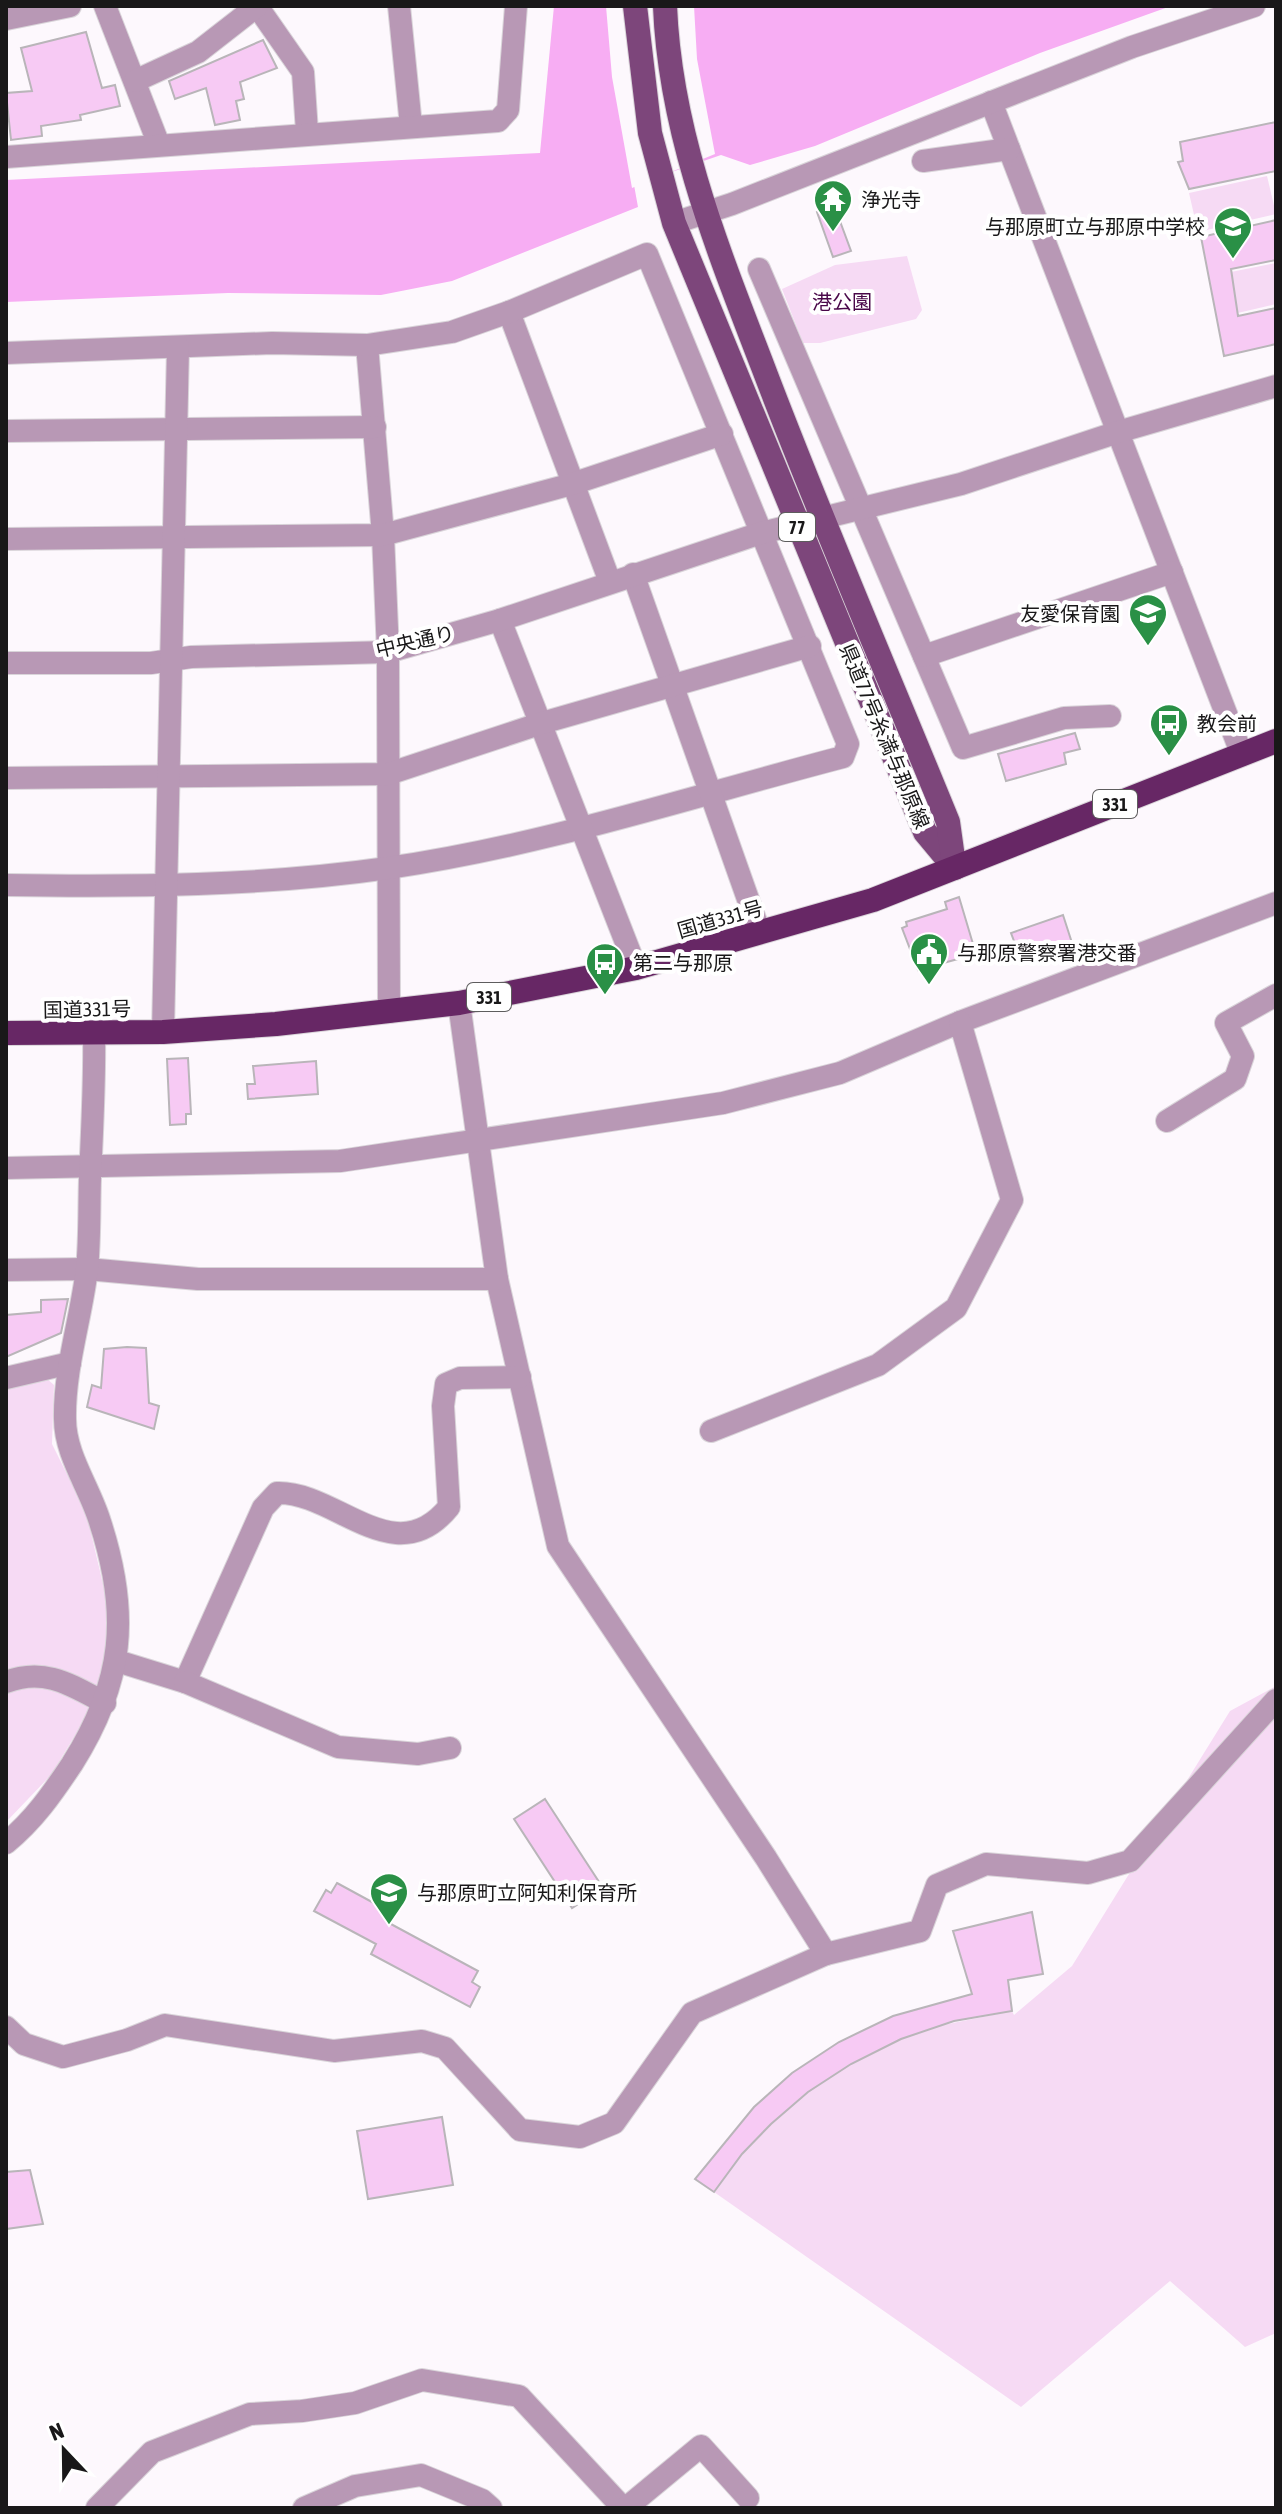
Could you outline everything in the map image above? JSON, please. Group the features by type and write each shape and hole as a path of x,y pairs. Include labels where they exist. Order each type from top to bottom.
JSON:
{"highway":[{"name":"国道331号","path":"6,1033 163,1032 389,1012 459,1003 636,968 873,900 1276,741"}],"main road":[{"name":"県道77号糸満与那原線","path":"635,6 642,89 660,176 674,223 795,523 925,832 955,868"},
{"name":"県道77号糸満与那原線","path":"665,6 673,81 705,213 821,518 948,822 955,868"}],"street":[{"path":"6,19 70,6"},
{"path":"105,6 159,145"},
{"path":"135,81 198,52 257,6 303,72 307,132"},
{"path":"6,157 307,132 498,121 508,110 516,6"},
{"path":"674,223 1132,47 1254,6"},
{"path":"401,7 411,126"},
{"path":"991,102 1242,755"},
{"path":"923,161 1009,149"},
{"path":"6,353 272,343 367,345 452,332 509,312 647,254 848,744 843,757 583,825 388,868 166,887 6,885"},
{"path":"759,269 963,748 1064,718 1110,716"},
{"path":"509,312 610,582"},
{"path":"367,345 383,535 388,652 389,1012"},
{"path":"163,1032 178,347"},
{"name":"中央通り","path":"6,663 171,661 191,657 388,652 500,620 761,533 961,484 1118,432 1276,386"},
{"path":"6,431 375,427"},
{"path":"6,539 383,535 572,484 722,434"},
{"path":"924,656 1172,572"},
{"path":"633,574 760,933"},
{"path":"500,620 583,825 636,968"},
{"path":"6,778 388,774 542,723 810,646"},
{"path":"6,1168 340,1161 723,1103 840,1073 960,1022 1276,903"},
{"path":"1167,1121 1235,1079 1243,1056 1226,1023 1276,995"},
{"path":"459,1003 497,1279 558,1546 766,1858 826,1954"},
{"path":"711,1431 878,1365 956,1308 1012,1200 960,1022"},
{"path":"6,1843 32,1822 84,1745 105,1703 117,1661 118,1602 113,1568 91,1494 76,1465 66,1431 70,1363 87,1269 94,1033"},
{"path":"6,1270 87,1269 198,1279 497,1279"},
{"path":"6,1378 70,1363"},
{"path":"185,1682 263,1508 277,1493 293,1492 379,1531 416,1531 436,1523 449,1507 443,1406 446,1384 460,1378 520,1377"},
{"path":"117,1661 185,1682 338,1747 418,1754 450,1748"},
{"path":"6,1682 23,1675 47,1675 105,1703"},
{"path":"6,2027 24,2044 63,2057 127,2040 165,2025 334,2051 422,2041 445,2048 520,2130 580,2137 614,2123 692,2013 826,1954 920,1931 937,1885 986,1864 1088,1873 1130,1861 1276,1700"},
{"path":"97,2508 152,2452 250,2414 302,2411 355,2403 422,2380 519,2396 625,2508 701,2446 748,2498"},
{"path":"304,2508 355,2497 421,2475 482,2500 491,2508"}],"green space":[{"path":"1267,176 1276,214 1198,232 1189,193"},
{"name":"港公園","path":"907,256 922,310 916,319 820,343 803,343 782,289 835,265"},
{"path":"1276,263 1276,304 1229,315 1221,274"},
{"path":"46,1378 54,1385 52,1444 86,1512 108,1605 104,1662 88,1714 51,1775 6,1822 6,1389"},
{"path":"1276,1686 1276,2333 1245,2347 1170,2281 1021,2407 714,2192 742,2154 771,2124 808,2092 889,2036 1012,2011 1014,2015 1072,1966 1230,1711"}],"shaded area":[{"path":"554,6 1171,6 1040,53 815,146 750,165 721,155 634,185 638,207 452,281 381,295 228,293 6,302 6,180 540,153"}],"pier":[{"path":"606,6 694,6 697,59 715,154 632,188 612,77"}],"building":[{"path":"86,32 102,88 115,85 120,106 80,115 81,120 41,126 42,136 11,140 6,93 32,91 21,48"},
{"path":"263,40 277,68 240,82 244,99 236,101 240,120 215,125 206,88 175,99 169,81"},
{"path":"1276,122 1276,171 1189,189 1178,162 1183,161 1180,142"},
{"path":"834,205 851,251 833,257 817,212"},
{"path":"1276,220 1276,260 1231,269 1238,316 1276,308 1276,344 1224,356 1201,237"},
{"path":"1075,733 1080,749 1064,753 1066,764 1006,781 998,754"},
{"path":"959,897 976,954 918,970 902,928 907,926 906,922 947,909 945,902"},
{"path":"1063,915 1072,943 1022,962 1011,933"},
{"path":"188,1058 191,1114 186,1114 186,1124 170,1125 167,1059"},
{"path":"316,1061 318,1094 248,1099 247,1084 255,1084 253,1066"},
{"path":"68,1299 61,1333 6,1357 6,1315 41,1312 41,1300"},
{"path":"146,1348 149,1403 159,1406 154,1429 87,1407 92,1385 101,1388 104,1349"},
{"path":"545,1799 603,1888 572,1908 514,1819"},
{"path":"337,1883 394,1914 389,1923 478,1971 472,1982 480,1987 470,2007 371,1954 376,1944 314,1911 326,1890 331,1893"},
{"path":"1032,1912 1043,1974 1008,1980 1012,2011 954,2021 901,2039 851,2064 808,2092 771,2124 742,2154 714,2192 695,2179 754,2107 792,2073 839,2042 893,2016 972,1994 953,1931"},
{"path":"442,2117 453,2185 368,2199 357,2131"},
{"path":"30,2170 43,2224 6,2229 6,2172"}],"place":[{"name":"浄光寺","path":"833,233"},
{"name":"与那原町立与那原中学校","path":"1233,260"},
{"name":"友愛保育園","path":"1148,647"},
{"name":"教会前","path":"1169,757"},
{"name":"与那原警察署港交番","path":"929,986"},
{"name":"第二与那原","path":"605,996"},
{"name":"与那原町立阿知利保育所","path":"389,1926"}]}
